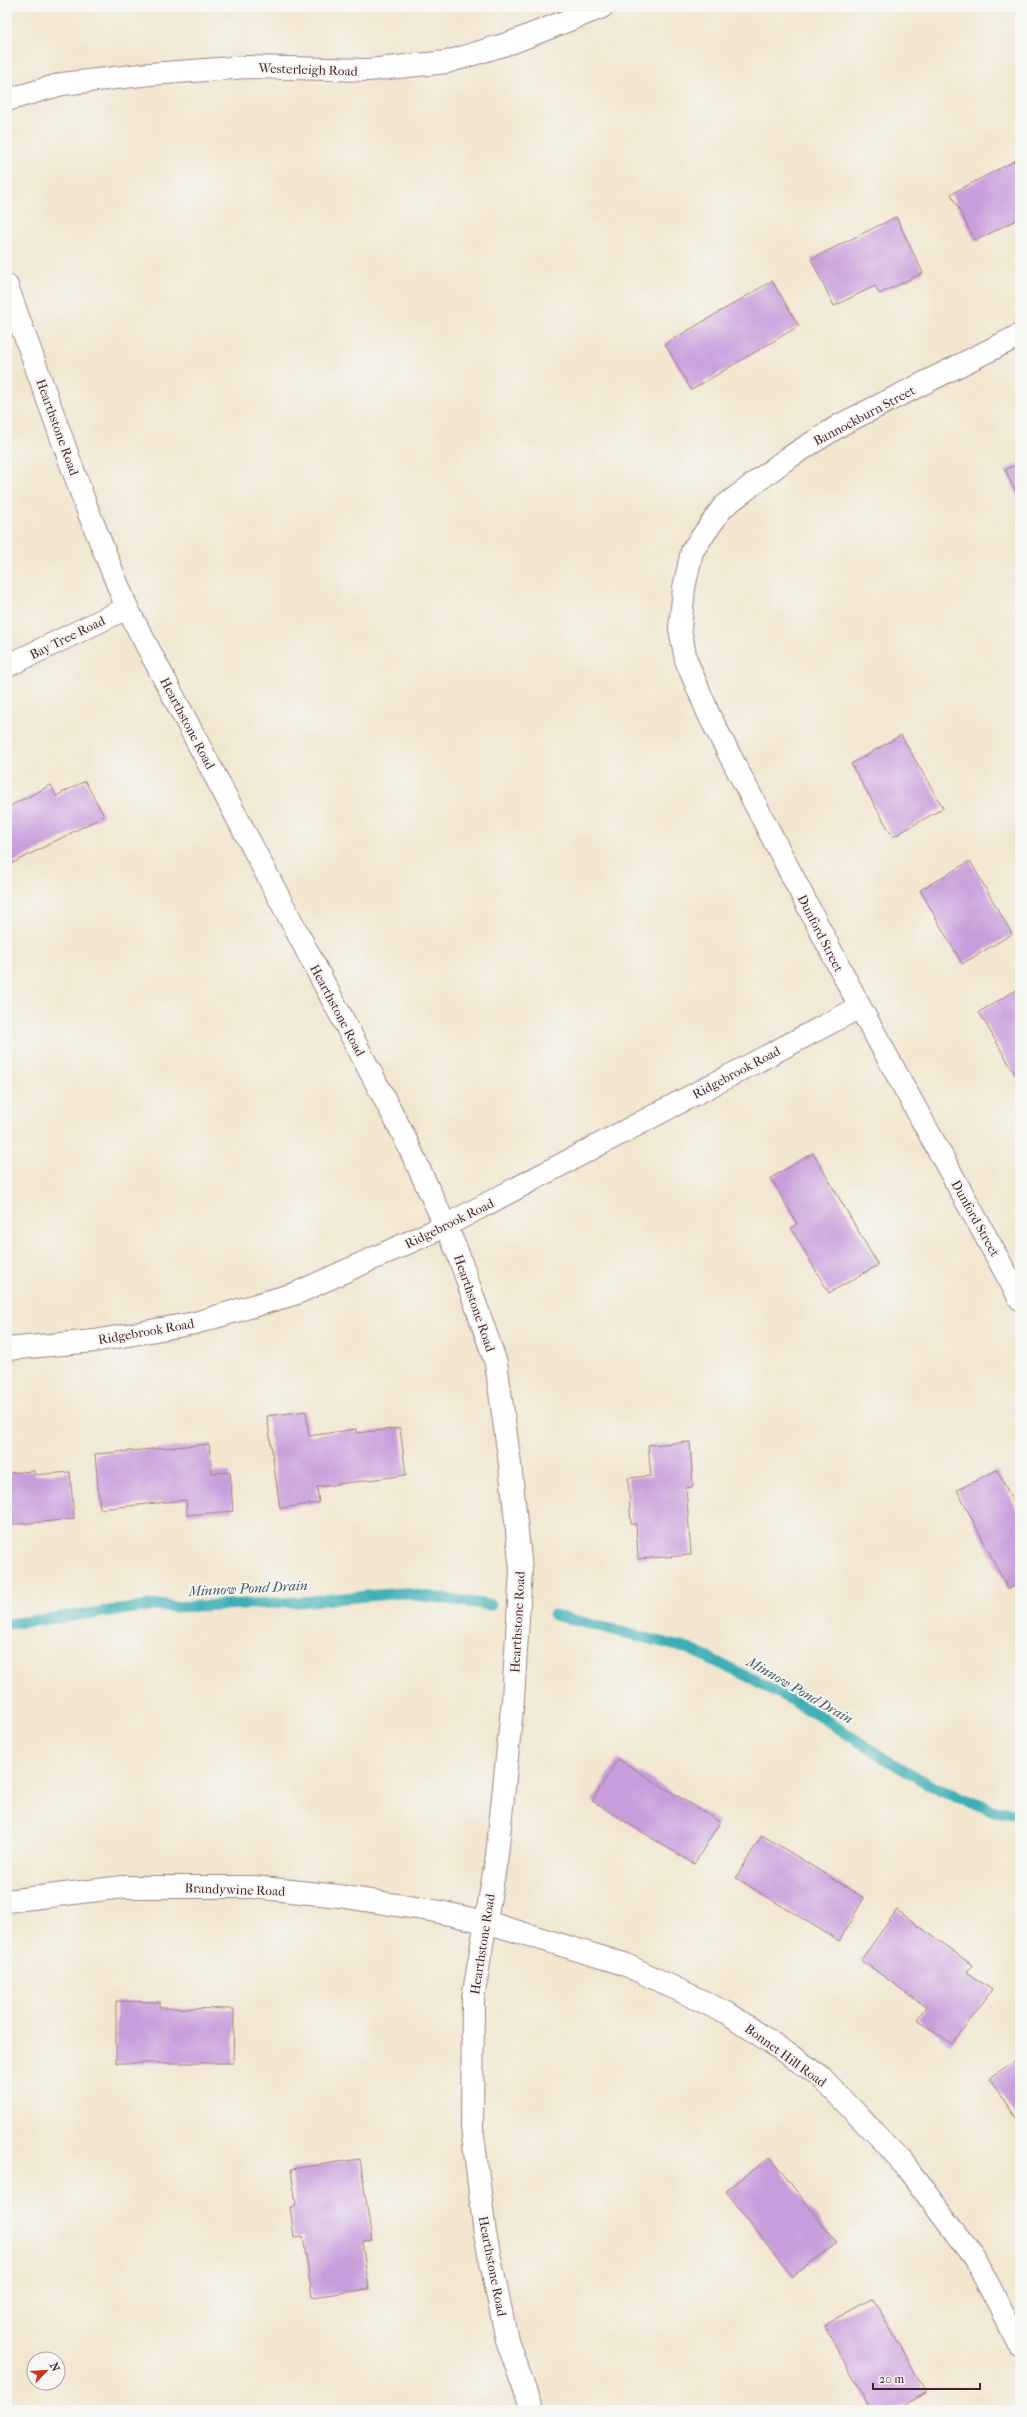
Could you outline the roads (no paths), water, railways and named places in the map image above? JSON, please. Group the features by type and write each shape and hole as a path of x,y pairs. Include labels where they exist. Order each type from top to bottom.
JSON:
{"street":[{"name":"Westerleigh Road","path":"7,100 62,84 150,74 247,67 368,70 446,62 513,42 602,7"},
{"name":"Hearthstone Road","path":"7,286 86,506 127,608 403,1134 457,1251 496,1364 510,1464 520,1570 513,1699 497,1855 473,1998 472,2126 485,2234 507,2340 532,2410"},
{"name":"Bannockburn Street","path":"692,551 722,507 784,460 842,424 1020,335"},
{"name":"Dunford Street","path":"692,551 684,588 680,629 686,660 709,715 860,1007 1020,1299"},
{"name":"Bay Tree Road","path":"7,666 127,608"},
{"name":"Ridgebrook Road","path":"7,1349 94,1341 195,1323 297,1293 446,1226 860,1007"},
{"name":"Brandywine Road","path":"7,1901 123,1887 253,1887 340,1896 435,1911 486,1922"},
{"name":"Bonnet Hill Road","path":"486,1922 624,1964 729,2014 819,2075 901,2160 975,2259 1020,2346"}],"waterway":[{"name":"Minnow Pond Drain","path":"7,1624 158,1605 173,1607 299,1602 401,1593 491,1605"},
{"name":"Minnow Pond Drain","path":"554,1615 689,1649 751,1678 823,1718 888,1761 938,1789 995,1811 1020,1815"}]}
